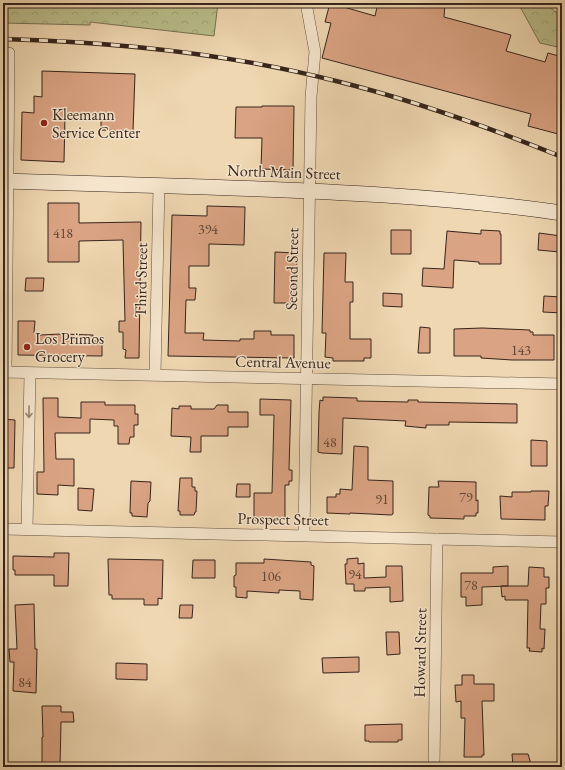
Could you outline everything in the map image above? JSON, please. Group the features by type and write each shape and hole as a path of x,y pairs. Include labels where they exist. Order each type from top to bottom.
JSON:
{"main road":[{"name":"North Main Street","path":"5,181 309,190 436,198 562,213"}],"street":[{"name":"Second Street","path":"304,536 311,98 315,52 306,3"},
{"path":"4,372 5,181 9,53"},
{"name":"Third Street","path":"155,375 159,186"},
{"name":"Central Avenue","path":"4,372 562,384"},
{"path":"27,529 30,373"},
{"name":"Prospect Street","path":"3,529 562,542"},
{"name":"Howard Street","path":"434,767 437,539"}],"green space":[{"path":"3,3 218,3 214,36 90,22 90,25 3,23"},
{"path":"518,3 545,3 562,17 562,48 540,43"}],"building":[{"path":"330,3 375,16 378,3 445,3 444,17 511,35 506,51 545,62 548,53 562,57 562,135 528,126 531,114 322,58 331,23 325,22"},
{"name":"Kleemann Service Center","path":"42,71 135,74 133,131 101,130 101,116 65,115 64,162 21,160 22,112 34,113 34,96 42,97"},
{"path":"294,106 293,170 261,169 262,138 235,138 236,107"},
{"path":"48,203 79,203 79,223 141,222 139,358 125,358 126,350 123,349 123,332 119,332 119,321 125,321 123,240 79,241 79,262 48,262"},
{"path":"207,206 245,207 244,245 209,244 209,266 189,266 189,288 196,288 195,300 186,300 185,333 204,333 203,340 240,341 240,339 254,339 254,331 271,331 271,335 294,335 294,358 168,356 172,215 207,216"},
{"path":"391,230 411,230 411,254 391,254"},
{"path":"481,230 500,231 501,264 479,264 479,262 454,260 453,288 422,286 423,268 444,269 447,231 481,234"},
{"path":"539,233 561,236 560,252 538,250"},
{"path":"275,252 297,253 296,303 274,303"},
{"path":"324,253 346,253 345,282 353,282 353,302 350,302 350,339 371,339 371,358 364,358 364,361 333,361 333,358 325,357 326,333 322,333"},
{"path":"26,278 44,278 43,291 25,291"},
{"path":"383,293 402,294 402,307 383,306"},
{"path":"544,296 562,297 562,313 543,312"},
{"path":"18,321 35,321 34,333 40,333 40,335 93,335 93,341 102,341 102,356 18,355"},
{"path":"420,327 430,328 430,353 418,353"},
{"path":"482,328 530,330 530,332 533,332 533,335 554,335 554,360 512,360 481,358 481,356 454,356 454,329"},
{"path":"323,397 357,398 357,401 408,402 408,400 418,400 418,402 517,404 517,423 449,422 449,425 426,425 426,428 405,426 406,421 343,418 342,454 322,453 318,452 320,400 323,401"},
{"path":"43,398 58,398 58,417 81,418 81,402 105,402 105,405 135,405 135,414 138,414 138,425 134,425 134,437 130,437 129,444 118,444 118,426 114,426 114,420 90,419 90,433 55,433 56,459 74,459 74,486 58,485 58,495 37,494 37,472 44,472"},
{"path":"260,399 291,400 289,470 292,470 292,481 289,481 289,485 285,485 285,519 281,520 254,520 254,493 272,493 274,415 260,415"},
{"path":"217,405 228,405 228,412 248,412 248,427 228,427 228,436 201,436 201,452 190,452 191,437 171,436 172,408 179,409 179,406 191,406 191,409 214,409"},
{"path":"3,419 15,420 14,468 3,468"},
{"path":"531,440 547,441 547,466 531,466"},
{"path":"354,446 368,447 368,480 393,481 393,514 327,513 327,497 336,497 336,494 340,494 340,489 352,490"},
{"path":"180,478 192,478 192,487 195,487 195,491 197,491 196,512 194,515 180,515 180,511 178,511"},
{"path":"131,481 151,482 147,517 132,516 132,513 130,513"},
{"path":"438,481 476,482 476,501 478,500 478,513 476,513 476,516 464,516 464,519 430,518 428,515 429,487 439,487"},
{"path":"237,484 250,484 250,497 236,497"},
{"path":"78,488 94,489 92,511 78,510"},
{"path":"549,491 548,506 545,506 545,520 501,519 500,496 512,497 512,492"},
{"path":"54,553 69,553 68,586 54,586 54,575 15,575 15,570 13,570 13,556 54,557"},
{"path":"358,558 358,564 364,563 364,578 386,577 386,566 402,566 403,601 390,602 390,587 365,588 365,591 354,591 354,584 346,584 345,564 347,564 347,559"},
{"path":"108,559 163,560 162,599 158,598 158,605 144,605 144,599 112,599 112,595 109,595"},
{"path":"264,559 311,562 311,565 314,566 313,600 300,599 300,591 279,590 279,593 247,591 247,598 236,597 234,576 236,575 236,563 264,563"},
{"path":"193,560 215,560 215,578 192,578"},
{"path":"508,566 508,586 482,587 482,605 466,606 466,597 461,597 461,573 493,573 493,567"},
{"path":"529,567 544,568 544,577 549,577 549,588 546,588 546,604 541,604 540,629 545,629 544,649 542,648 542,652 529,651 530,648 527,648 528,600 505,600 505,596 502,597 501,586 528,586"},
{"path":"34,604 35,649 37,649 36,693 13,691 14,662 10,662 9,649 17,649 15,605"},
{"path":"180,605 193,605 192,618 179,618"},
{"path":"386,632 399,632 400,654 387,655"},
{"path":"359,657 359,672 323,673 322,658"},
{"path":"116,663 147,664 147,680 116,679"},
{"path":"462,675 474,675 474,684 494,684 494,701 482,701 484,755 482,755 482,757 464,757 465,718 461,718 461,701 456,702 455,685 462,685"},
{"path":"42,706 61,706 61,712 73,712 74,722 61,722 60,767 42,767"},
{"path":"402,724 402,740 398,740 398,742 365,741 365,725"},
{"path":"512,754 528,754 532,767 513,767"}],"railway":[{"path":"3,39 129,46 212,56 295,71 365,88 422,105 562,157"}],"place":[{"name":"Kleemann Service Center","path":"44,123"},
{"name":"Los Primos Grocery","path":"27,347"}]}
